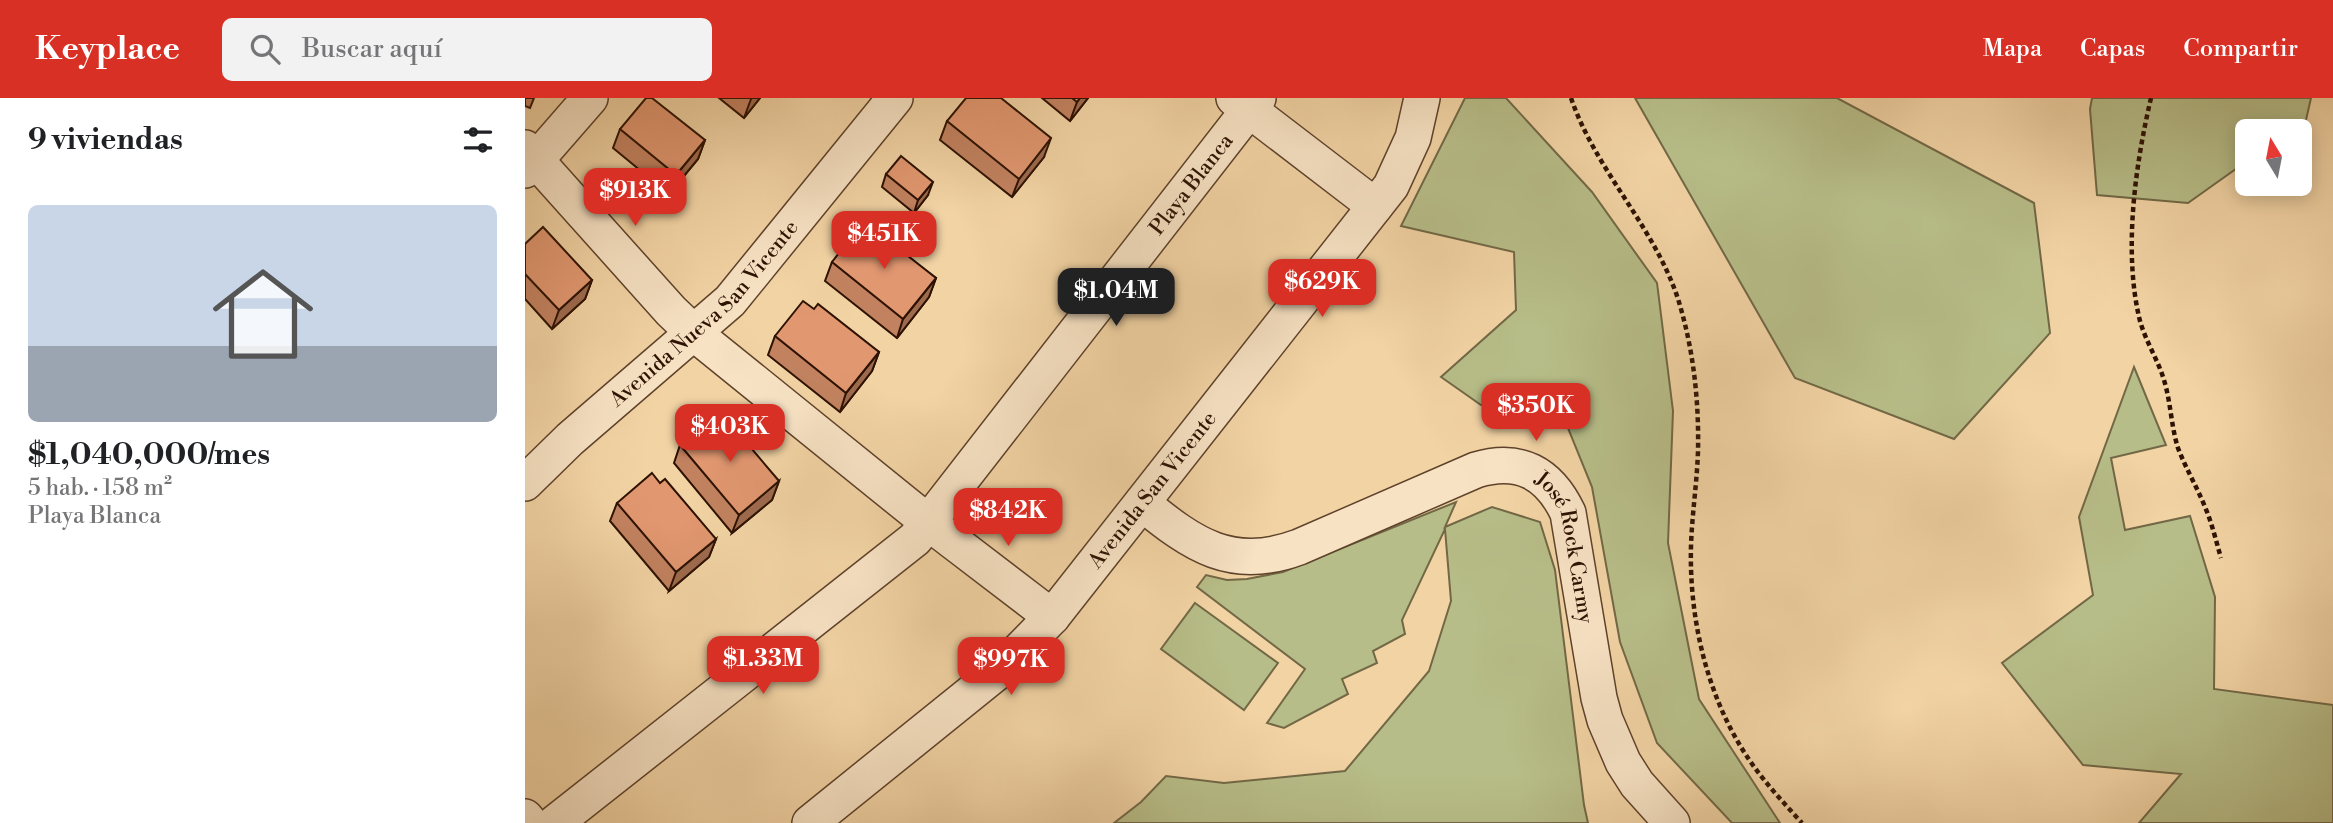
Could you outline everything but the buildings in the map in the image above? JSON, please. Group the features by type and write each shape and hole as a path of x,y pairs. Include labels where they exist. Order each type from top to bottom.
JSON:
{"street":[{"path":"590,98 529,159 695,334 929,523 1052,617"},
{"name":"Avenida Nueva San Vicente","path":"525,483 571,439 695,334 745,286 895,98"},
{"name":"Avenida San Vicente","path":"810,823 1001,669 1052,617 1375,206 1403,164 1413,138 1422,98"},
{"path":"1247,102 1375,206"},
{"name":"Playa Blanca","path":"555,823 900,553 929,523 1247,102"},
{"name":"José Rock Carmy","path":"1142,503 1167,524 1209,549 1242,558 1262,557 1299,547 1492,465 1508,464 1539,475 1561,497 1569,513 1599,698 1609,731 1623,762 1637,784 1672,823"},
{"path":"525,817 530,823"}],"path":[{"path":"1571,98 1586,138 1659,254 1683,316 1695,376 1697,414 1698,452 1691,536 1691,576 1699,636 1713,686 1730,728 1748,757 1768,786 1802,823"},
{"path":"2151,98 2138,162 2134,201 2134,293 2150,350 2163,376 2170,399 2177,445 2206,509 2221,558"}],"green space":[{"path":"1465,98 1506,98 1592,192 1657,283 1673,411 1668,543 1699,699 1780,823 1732,823 1657,743 1620,642 1592,487 1568,428 1535,401 1481,405 1441,377 1516,310 1514,252 1401,226"},
{"path":"1635,98 1837,98 2034,203 2050,333 1954,439 1795,378"},
{"path":"2092,98 2311,98 2306,119 2235,119 2235,170 2188,203 2097,195 2090,109"},
{"path":"2134,367 2166,445 2111,458 2125,530 2190,516 2215,597 2214,689 2333,705 2333,823 2139,823 2181,774 2083,765 2002,663 2093,595 2079,517"},
{"path":"1456,502 1445,527 1492,507 1540,522 1555,570 1588,823 1114,823 1141,802 1166,776 1224,783 1345,771 1429,671 1451,601 1445,529 1402,620 1405,634 1373,651 1377,663 1342,679 1348,694 1284,728 1267,723 1305,669 1197,587 1206,575 1227,580 1283,572"},
{"path":"1195,603 1278,663 1244,710 1161,649"}]}
